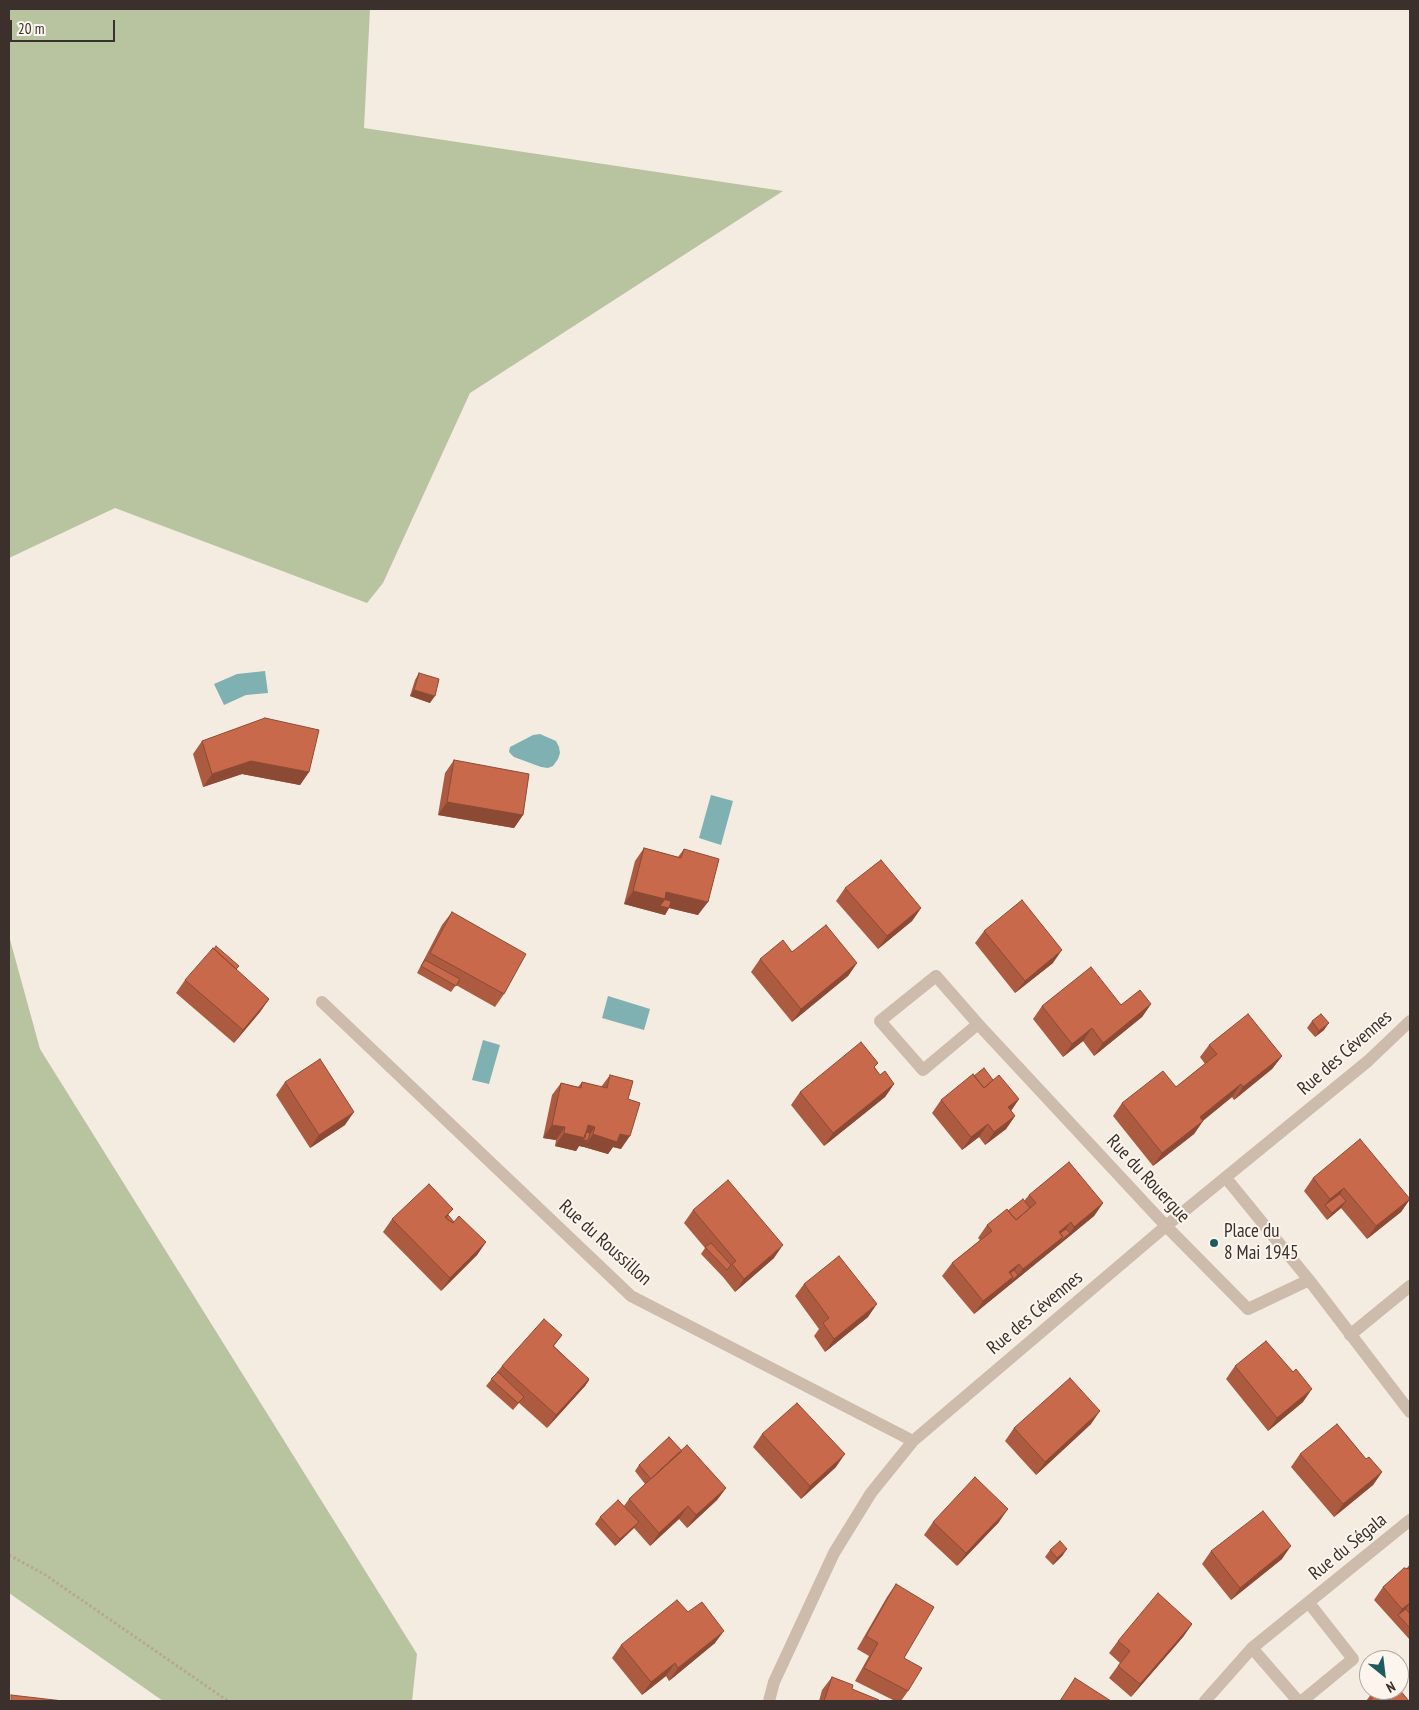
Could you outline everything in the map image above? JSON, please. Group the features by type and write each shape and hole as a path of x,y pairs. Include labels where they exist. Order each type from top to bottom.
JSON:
{"street":[{"name":"Rue du Rouergue","path":"978,1024 923,1070 880,1021 936,976 978,1024 1166,1226 1248,1309 1309,1280"},
{"name":"Rue du Roussillon","path":"322,1002 632,1296 913,1440"},
{"name":"Rue des Cévennes","path":"769,1701 774,1682 834,1554 871,1493 913,1440 1166,1226 1368,1061 1410,1021"},
{"path":"1226,1178 1309,1280 1410,1412"},
{"path":"1350,1335 1410,1286"},
{"name":"Rue du Ségala","path":"1205,1701 1252,1648 1410,1520"},
{"name":"Rue du Ségala","path":"1302,1701 1354,1659 1309,1603"},
{"path":"1252,1648 1298,1701"}],"path":[{"path":"9,1555 44,1574 228,1701"}],"green space":[{"path":"9,9 370,9 364,128 783,191 470,393 383,583 367,603 115,508 9,558"},
{"path":"9,936 40,1049 417,1654 412,1701 163,1701 9,1593"}],"water":[{"path":"265,671 268,693 246,695 224,705 214,684 237,674"},
{"path":"540,734 556,741 559,747 560,753 553,766 548,768 541,767 514,757 509,752 510,747 533,735"},
{"path":"711,795 733,801 721,845 699,838"},
{"path":"608,996 650,1009 644,1030 602,1018"},
{"path":"483,1040 500,1045 489,1084 472,1080"}],"building":[{"path":"419,673 439,679 435,696 414,690"},
{"path":"265,718 319,730 309,772 251,761 212,774 202,741"},
{"path":"454,760 529,774 523,815 447,802"},
{"path":"644,848 681,858 684,849 719,859 708,902 666,892 665,899 633,891"},
{"path":"881,860 921,908 887,936 845,888"},
{"path":"665,900 671,901 669,908 660,906"},
{"path":"1022,900 1062,950 1025,981 984,931"},
{"path":"452,912 526,954 504,994 430,953"},
{"path":"826,925 857,963 801,1009 760,959 783,940 792,952"},
{"path":"216,946 239,966 236,969 214,949"},
{"path":"213,948 269,999 243,1030 185,980"},
{"path":"425,960 460,979 456,986 421,966"},
{"path":"1091,967 1121,1005 1140,990 1151,1004 1103,1043 1092,1028 1072,1044 1042,1006"},
{"path":"1248,1014 1282,1056 1243,1087 1241,1084 1200,1117 1203,1121 1162,1153 1122,1103 1163,1071 1176,1087 1217,1054 1209,1045"},
{"path":"1321,1014 1329,1023 1319,1031 1312,1021"},
{"path":"861,1042 878,1063 874,1067 880,1075 885,1071 894,1084 833,1133 800,1092"},
{"path":"320,1059 354,1112 319,1135 285,1082"},
{"path":"984,1068 993,1080 984,1088 974,1076"},
{"path":"973,1074 984,1088 999,1075 1019,1099 1008,1107 1015,1116 994,1132 988,1124 971,1137 941,1100"},
{"path":"610,1075 633,1081 628,1099 640,1103 630,1136 620,1134 617,1142 593,1134 595,1127 588,1125 585,1138 564,1133 565,1127 552,1125 561,1083 581,1088 582,1082 607,1088"},
{"path":"586,1132 590,1133 588,1140 583,1140"},
{"path":"1360,1139 1410,1199 1376,1226 1344,1188 1330,1199 1313,1178"},
{"path":"1069,1162 1103,1203 1074,1227 1071,1222 1059,1232 1063,1237 1023,1269 1019,1264 1009,1272 1013,1277 983,1301 952,1263 992,1231 987,1225 1007,1209 1016,1220 1036,1203 1029,1195"},
{"path":"728,1180 783,1245 744,1279 732,1264 736,1261 693,1210"},
{"path":"429,1184 453,1209 445,1217 453,1223 459,1216 486,1242 450,1278 392,1219"},
{"path":"1340,1194 1346,1201 1332,1213 1325,1205"},
{"path":"1023,1199 1030,1208 1016,1220 1008,1211"},
{"path":"448,1215 454,1222 453,1223 446,1218"},
{"path":"1066,1229 1070,1233 1058,1243 1063,1237 1060,1233"},
{"path":"711,1243 731,1265 727,1270 705,1247"},
{"path":"839,1256 877,1304 834,1339 823,1323 829,1318 804,1284"},
{"path":"1014,1270 1018,1275 1009,1283 1013,1277 1010,1273"},
{"path":"544,1319 562,1335 553,1346 589,1379 556,1415 502,1366"},
{"path":"1266,1341 1293,1372 1296,1369 1312,1389 1277,1418 1235,1366"},
{"path":"498,1372 524,1397 518,1403 491,1379"},
{"path":"1070,1378 1100,1411 1045,1462 1014,1428"},
{"path":"797,1403 845,1454 810,1486 762,1434"},
{"path":"1337,1424 1366,1459 1369,1457 1382,1472 1343,1504 1300,1454"},
{"path":"669,1437 682,1451 651,1479 639,1465"},
{"path":"687,1445 726,1488 696,1515 688,1506 659,1533 629,1499"},
{"path":"975,1477 1008,1509 966,1553 933,1522"},
{"path":"618,1500 639,1522 620,1539 600,1517"},
{"path":"1263,1511 1291,1546 1240,1588 1211,1551"},
{"path":"1060,1541 1067,1549 1057,1558 1050,1550"},
{"path":"1404,1568 1410,1569 1410,1603 1402,1609 1383,1587"},
{"path":"896,1584 934,1607 904,1658 922,1668 908,1691 864,1668 878,1643 866,1636"},
{"path":"1158,1593 1192,1624 1140,1684 1118,1666 1130,1651 1118,1641"},
{"path":"677,1600 688,1612 702,1602 724,1631 678,1668 675,1663 651,1682 621,1645"},
{"path":"1406,1609 1410,1614 1410,1628 1398,1615"},
{"path":"832,1677 853,1685 852,1689 879,1700 824,1701"},
{"path":"1075,1678 1111,1701 1060,1701"},
{"path":"11,1695 63,1701 11,1701"},
{"path":"1408,1700 1409,1701 1369,1701"}],"place":[{"name":"Place du 8 Mai 1945","path":"1214,1243"}]}
